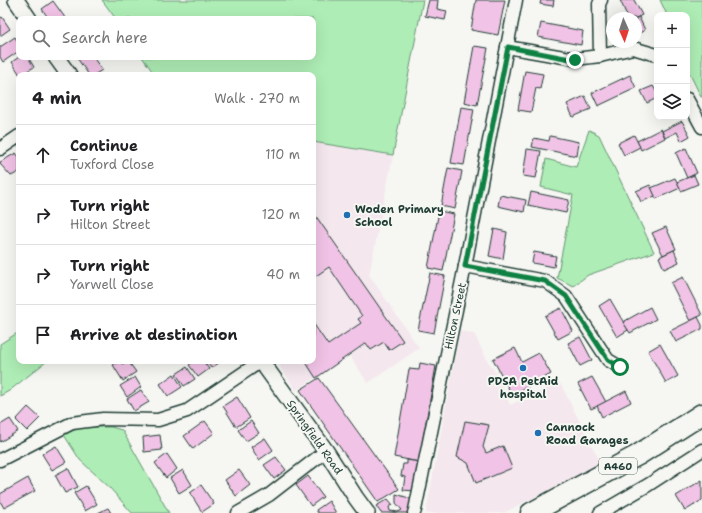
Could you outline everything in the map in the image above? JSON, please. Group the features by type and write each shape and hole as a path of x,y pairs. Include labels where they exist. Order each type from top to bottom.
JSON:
{"highway":[{"name":"A460","path":"531,513 556,507 702,414"}],"street":[{"path":"16,0 27,16"},
{"name":"Hilton Street","path":"414,513 465,266 516,0"},
{"path":"600,56 599,4 601,0"},
{"path":"508,47 575,60 633,48 654,54"},
{"path":"58,60 66,72"},
{"path":"690,105 702,128"},
{"path":"0,149 16,138"},
{"path":"465,266 545,281 566,296 608,360 620,367"},
{"path":"0,460 72,423 103,419 158,420 187,411 257,364"},
{"name":"Springfield Road","path":"263,364 326,451 367,513"},
{"path":"600,513 648,485 702,450"},
{"path":"238,513 269,495 326,451"}],"shaded area":[{"name":"Woden Primary School","path":"316,142 393,155 369,275 419,348 368,383 350,356 296,390 278,364 316,364"},
{"path":"460,331 474,334 487,360 497,374 510,405 560,383 601,464 503,513 426,513"}],"green space":[{"path":"102,0 423,0 393,155 316,142 316,72 153,72 144,60 316,60 316,16 114,16"},
{"path":"660,0 702,0 702,97 690,74 690,12 666,12"},
{"path":"589,130 599,135 654,252 588,275 573,286 557,278 573,195 541,187 546,159 576,167"},
{"path":"16,334 16,364 43,364 9,391 0,396 0,344"},
{"path":"111,427 122,430 169,513 132,513 109,487 80,460 64,435 65,433 81,428"}],"building":[{"path":"429,0 438,0 437,9 447,11 445,20 425,16"},
{"path":"476,0 505,0 498,35 471,30"},
{"path":"541,0 554,0 553,6 540,4"},
{"path":"620,0 634,0 640,12 625,12"},
{"path":"53,1 64,16 47,16 42,9"},
{"path":"2,17 10,29 0,36 0,18"},
{"path":"541,23 583,31 581,45 538,37"},
{"path":"642,24 645,30 642,32"},
{"path":"15,37 16,53 3,62 0,57 0,47"},
{"path":"474,46 488,48 477,105 464,102"},
{"path":"16,59 30,60 34,67 26,72 18,72 12,62"},
{"path":"78,60 95,60 102,70 99,72 87,72"},
{"path":"525,71 543,74 540,89 536,88 531,112 518,110"},
{"path":"630,75 636,88 598,106 592,93"},
{"path":"653,86 654,100 647,103 641,91"},
{"path":"585,96 591,109 573,117 567,104"},
{"path":"461,107 474,109 464,165 451,163"},
{"path":"682,121 690,136 681,141 677,132 665,138 662,131"},
{"path":"661,129 665,138 641,150 637,141"},
{"path":"634,135 640,147 624,155 618,143"},
{"path":"550,136 579,142 577,156 532,147 534,138 549,141"},
{"path":"686,148 697,173 687,178 676,153"},
{"path":"527,149 541,151 536,178 523,176"},
{"path":"16,153 16,174 11,176 0,164 0,162"},
{"path":"448,168 462,171 455,209 441,206"},
{"path":"694,175 698,184 681,191 677,182"},
{"path":"675,178 680,188 656,199 651,188"},
{"path":"650,185 655,196 641,202 636,191"},
{"path":"531,192 569,200 566,213 528,205"},
{"path":"500,195 526,200 524,212 498,206"},
{"path":"439,211 454,214 443,271 428,268"},
{"path":"316,216 403,341 389,350 384,342 371,350 366,343 316,378 307,364 316,364 316,327 328,345 361,323 358,319 362,316 329,267 316,276"},
{"path":"666,227 676,249 663,255 652,233"},
{"path":"494,229 507,232 503,259 489,256"},
{"path":"674,250 679,262 664,269 659,257"},
{"path":"534,252 556,256 554,267 532,263"},
{"path":"430,273 445,276 434,333 418,330"},
{"path":"683,277 702,315 690,321 671,283"},
{"path":"610,299 628,330 617,337 599,306"},
{"path":"650,307 656,319 630,333 623,322"},
{"path":"561,308 573,331 558,339 545,316"},
{"path":"698,317 702,325 702,329 676,342 670,331"},
{"path":"580,337 592,360 580,366 568,343"},
{"path":"660,344 678,376 666,383 648,351"},
{"name":"PDSA PetAid hospital","path":"515,348 522,362 539,353 551,374 512,395 493,359"},
{"path":"420,363 436,366 419,462 394,457 409,369 419,370"},
{"path":"130,364 136,372 123,381 113,365"},
{"path":"205,364 209,369 198,377 189,365"},
{"path":"208,364 217,364 211,368"},
{"path":"187,367 195,379 184,386 176,374"},
{"path":"174,374 182,387 168,396 160,384"},
{"path":"135,377 141,387 127,397 120,386"},
{"path":"592,377 606,402 591,409 578,384"},
{"path":"319,378 399,489 378,502 300,390"},
{"path":"141,390 149,402 134,411 127,399"},
{"path":"626,391 631,402 602,417 597,406"},
{"path":"237,397 250,418 236,427 223,406"},
{"path":"28,407 40,418 27,431 16,420"},
{"path":"10,419 18,431 0,442 0,425"},
{"path":"205,421 214,433 193,449 184,436"},
{"path":"251,421 259,433 246,441 238,430"},
{"path":"465,421 489,425 483,447 486,453 503,446 512,468 476,483 468,463 457,457"},
{"path":"160,435 162,450 144,452 143,437"},
{"path":"265,438 273,450 259,460 251,447"},
{"path":"56,446 66,462 52,470 42,454"},
{"path":"167,454 177,469 166,478 155,463"},
{"path":"276,457 286,470 274,479 264,465"},
{"path":"407,460 419,462 414,491 403,490 405,477 401,476 403,464 407,464"},
{"path":"68,468 78,487 65,493 55,475"},
{"path":"183,470 192,485 179,493 170,478"},
{"path":"239,470 250,485 236,496 225,480"},
{"path":"308,476 323,497 311,506 296,485"},
{"path":"28,478 35,491 4,508 0,501 0,494"},
{"path":"702,480 702,500 685,511 676,496"},
{"path":"201,485 214,504 202,512 190,493"},
{"path":"86,486 97,504 85,511 74,493"},
{"path":"396,494 412,499 410,513 381,513 376,506 388,499 393,505 389,507 390,511 398,512 402,510 396,503"},
{"path":"329,501 336,513 318,513 316,510"},
{"path":"108,508 111,513 98,513"}],"place":[{"name":"Woden Primary School","path":"347,215"},
{"name":"PDSA PetAid hospital","path":"523,368"},
{"name":"Cannock Road Garages","path":"538,433"}],"route":[{"path":"575,60 508,47 465,266 545,281 566,296 608,360 620,367"}]}
